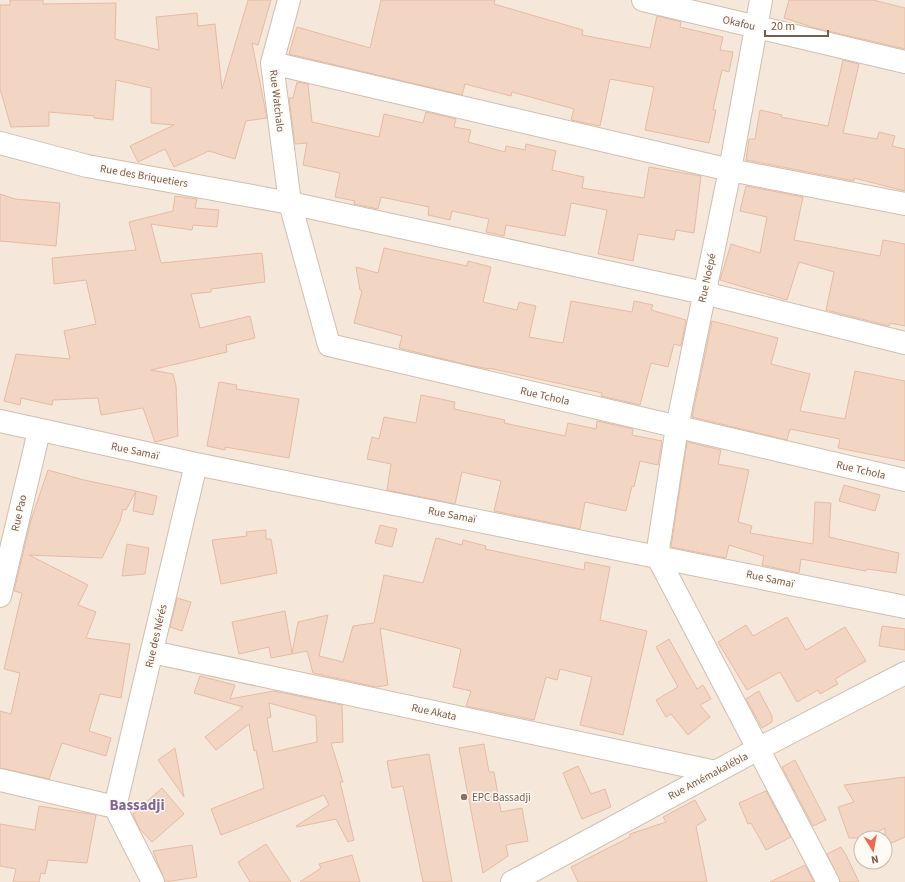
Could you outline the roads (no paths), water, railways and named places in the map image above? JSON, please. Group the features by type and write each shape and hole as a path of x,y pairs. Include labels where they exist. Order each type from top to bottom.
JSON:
{"street":[{"name":"Rue Watchalo","path":"289,0 272,63 290,203"},
{"name":"Okafou","path":"643,0 905,62"},
{"name":"Rue Noépé","path":"657,556 677,427 730,170 761,0"},
{"path":"272,63 730,170 905,204"},
{"name":"Rue des Briquetiers","path":"0,143 87,166 290,203 704,293 905,342"},
{"name":"Rue Tchola","path":"290,203 329,345 905,480"},
{"name":"Rue Samaï","path":"0,421 39,431 196,464 905,607"},
{"name":"Rue Pao","path":"0,596 39,431"},
{"name":"Rue des Nérés","path":"115,808 196,464"},
{"path":"657,556 828,882"},
{"name":"Rue Akata","path":"152,652 716,772"},
{"name":"Rue Amémakalébla","path":"512,882 758,749 905,673"},
{"path":"0,780 115,808 153,882"}],"place":[{"name":"EPC Bassadji","path":"464,797"}],"district":[{"name":"Bassadji","path":"137,805"}]}
